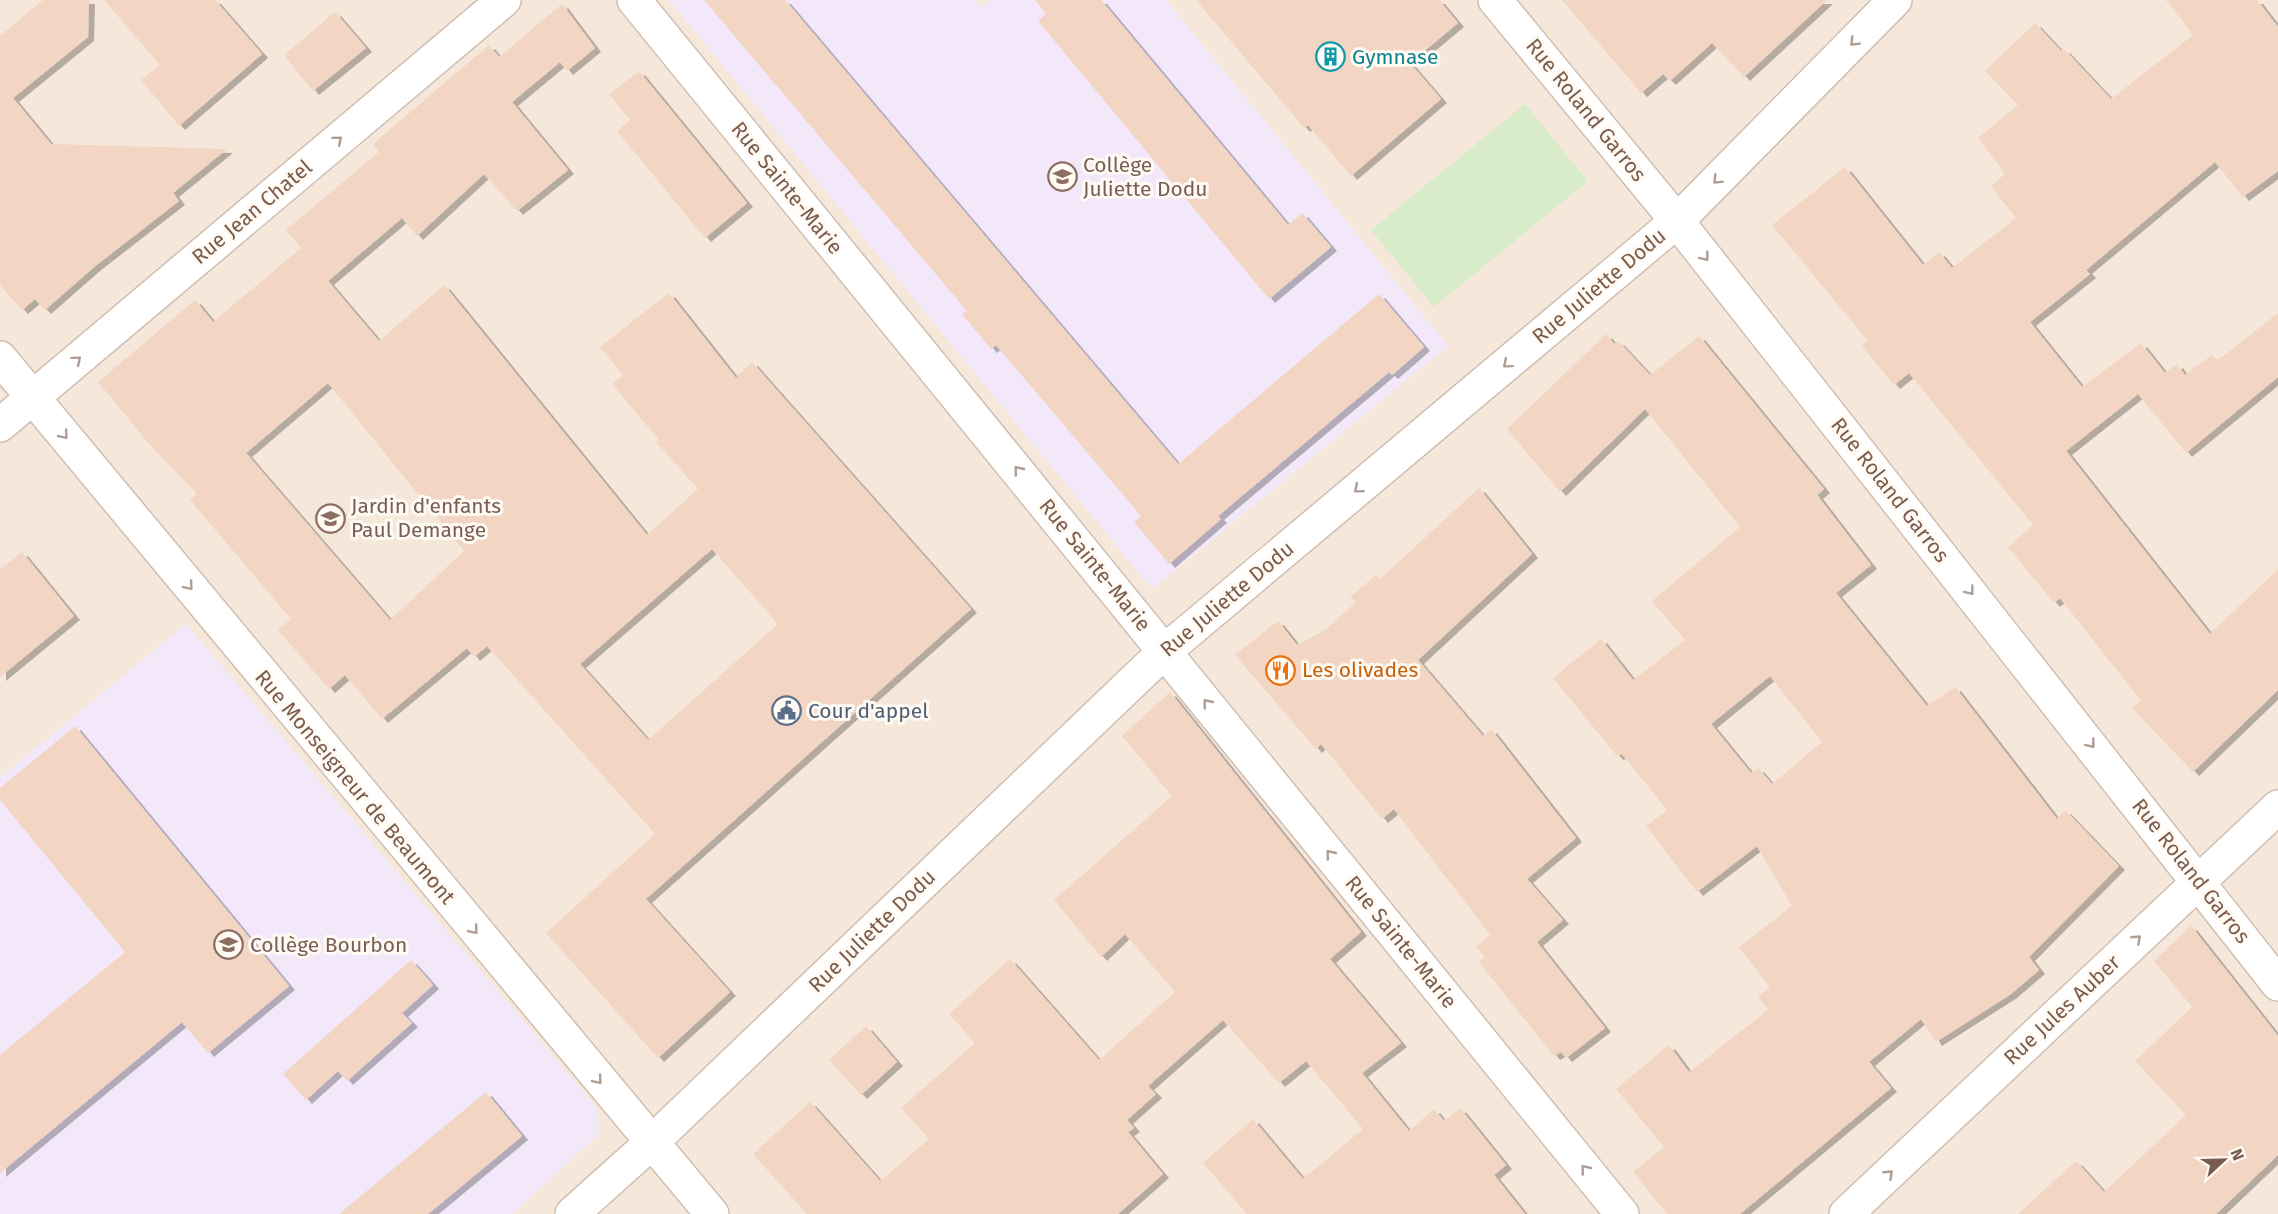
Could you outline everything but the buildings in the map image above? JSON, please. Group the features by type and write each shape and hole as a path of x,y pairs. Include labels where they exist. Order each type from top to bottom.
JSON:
{"street":[{"name":"Rue Jean Chatel","path":"0,425 504,0"},
{"name":"Rue Sainte-Marie","path":"634,0 1622,1214"},
{"name":"Rue Roland Garros","path":"1495,0 1677,221 2199,880 2278,984"},
{"name":"Rue Juliette Dodu","path":"572,1214 651,1143 1165,651 1677,221 1895,0"},
{"name":"Rue Monseigneur de Beaumont","path":"0,358 712,1214"},
{"name":"Rue Jules Auber","path":"1846,1214 2278,807"}],"shaded area":[{"path":"0,0 2278,0 2278,1214 0,1214"},
{"name":"Collège Juliette Dodu","path":"669,0 974,0 981,8 990,0 1166,0 1448,346 1152,589"},
{"name":"Collège Bourbon","path":"186,624 598,1109 599,1134 512,1214 0,1214 0,774 2,776"}],"green space":[{"path":"1525,104 1588,181 1434,307 1371,230"}],"place":[{"name":"Gymnase","path":"1331,57"},
{"name":"Collège Juliette Dodu","path":"1062,177"},
{"name":"Jardin d'enfants Paul Demange","path":"330,518"},
{"name":"Les olivades","path":"1281,670"},
{"name":"Cour d'appel","path":"787,711"},
{"name":"Collège Bourbon","path":"229,945"}]}
